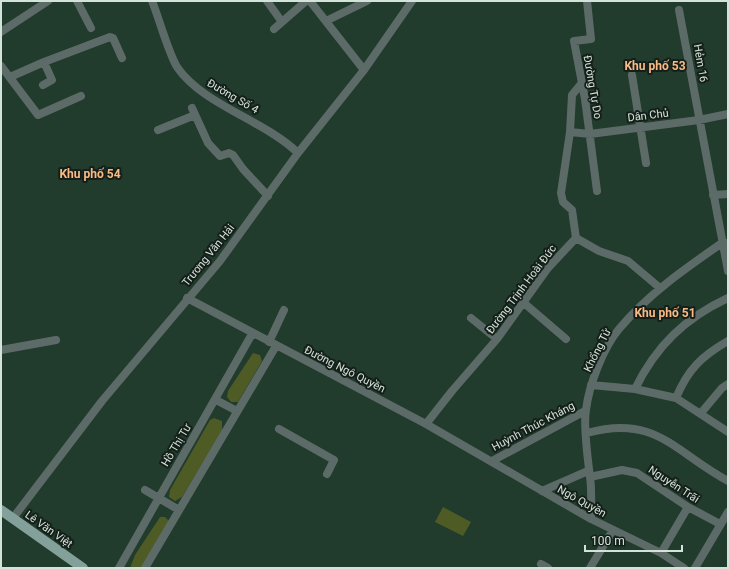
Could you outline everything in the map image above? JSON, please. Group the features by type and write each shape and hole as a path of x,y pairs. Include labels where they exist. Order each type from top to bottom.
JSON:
{"main road":[{"name":"Lê Văn Việt","path":"1,510 83,568"}],"street":[{"path":"1,32 48,1"},
{"path":"77,1 91,28"},
{"name":"Đường Số 4","path":"152,1 176,64 199,89 285,140 298,153"},
{"path":"267,1 282,22"},
{"path":"274,29 306,1"},
{"path":"310,1 364,70"},
{"path":"326,21 367,1"},
{"name":"Trương Văn Hải","path":"13,518 102,401 187,298 220,261 298,153 364,70 412,1"},
{"name":"Đường Tự Do","path":"587,1 591,39 574,41 590,134 597,191"},
{"name":"Hẻm 16","path":"679,10 689,57 713,195 725,243 728,271"},
{"path":"10,78 44,62 110,37 113,38 122,58"},
{"path":"43,85 51,81 52,78 44,62"},
{"path":"1,66 38,115 81,96"},
{"path":"632,75 646,163"},
{"path":"581,84 572,96 570,132 561,193 563,202 572,210 576,238 599,251 628,261 660,288"},
{"path":"158,130 193,111 212,147 220,156 229,153 233,155 242,169 268,196"},
{"name":"Dân Chủ","path":"570,132 590,134 699,120 728,114"},
{"path":"713,195 728,194"},
{"name":"Đường Trịnh Hoài Đức","path":"426,424 452,391 497,339 548,268 576,238"},
{"name":"Khổng Tử","path":"591,519 585,411 591,385 608,347 619,329 660,288 725,243"},
{"name":"Đường Ngô Quyền","path":"187,298 252,334 426,424 492,461"},
{"path":"635,389 653,357 679,329 695,315 728,298"},
{"path":"524,302 566,339"},
{"path":"145,568 237,412 273,344 284,310"},
{"path":"471,318 497,339"},
{"name":"Hồ Thị Tư","path":"119,568 158,497 216,400 252,334"},
{"path":"1,350 56,340"},
{"path":"676,398 687,374 697,362 728,341"},
{"path":"701,413 722,388 728,384"},
{"path":"591,385 635,389 676,398 728,432"},
{"path":"216,400 237,412"},
{"name":"Huỳnh Thúc Kháng","path":"492,461 585,411"},
{"path":"587,433 602,429 623,427 646,431 673,443 702,466 728,481"},
{"path":"279,429 334,460 327,474"},
{"name":"Ngô Quyền","path":"492,461 591,519 661,553 684,568"},
{"name":"Nguyễn Trãi","path":"542,491 589,474 622,470 637,473 688,507 720,524"},
{"path":"145,490 179,510"},
{"path":"661,553 688,507"},
{"path":"695,568 728,512"},
{"path":"590,568 613,530"}],"green space":[{"path":"253,353 260,355 262,361 238,402 231,402 227,397 228,391"},
{"path":"214,418 222,421 222,431 182,497 175,501 169,497 170,490 210,420"},
{"path":"443,507 471,522 463,536 435,522"},
{"path":"160,517 165,517 169,521 144,568 130,568 135,555"}],"district":[{"name":"Khu phố 53","path":"655,66"},
{"name":"Khu phố 54","path":"90,174"},
{"name":"Khu phố 51","path":"665,313"}]}
